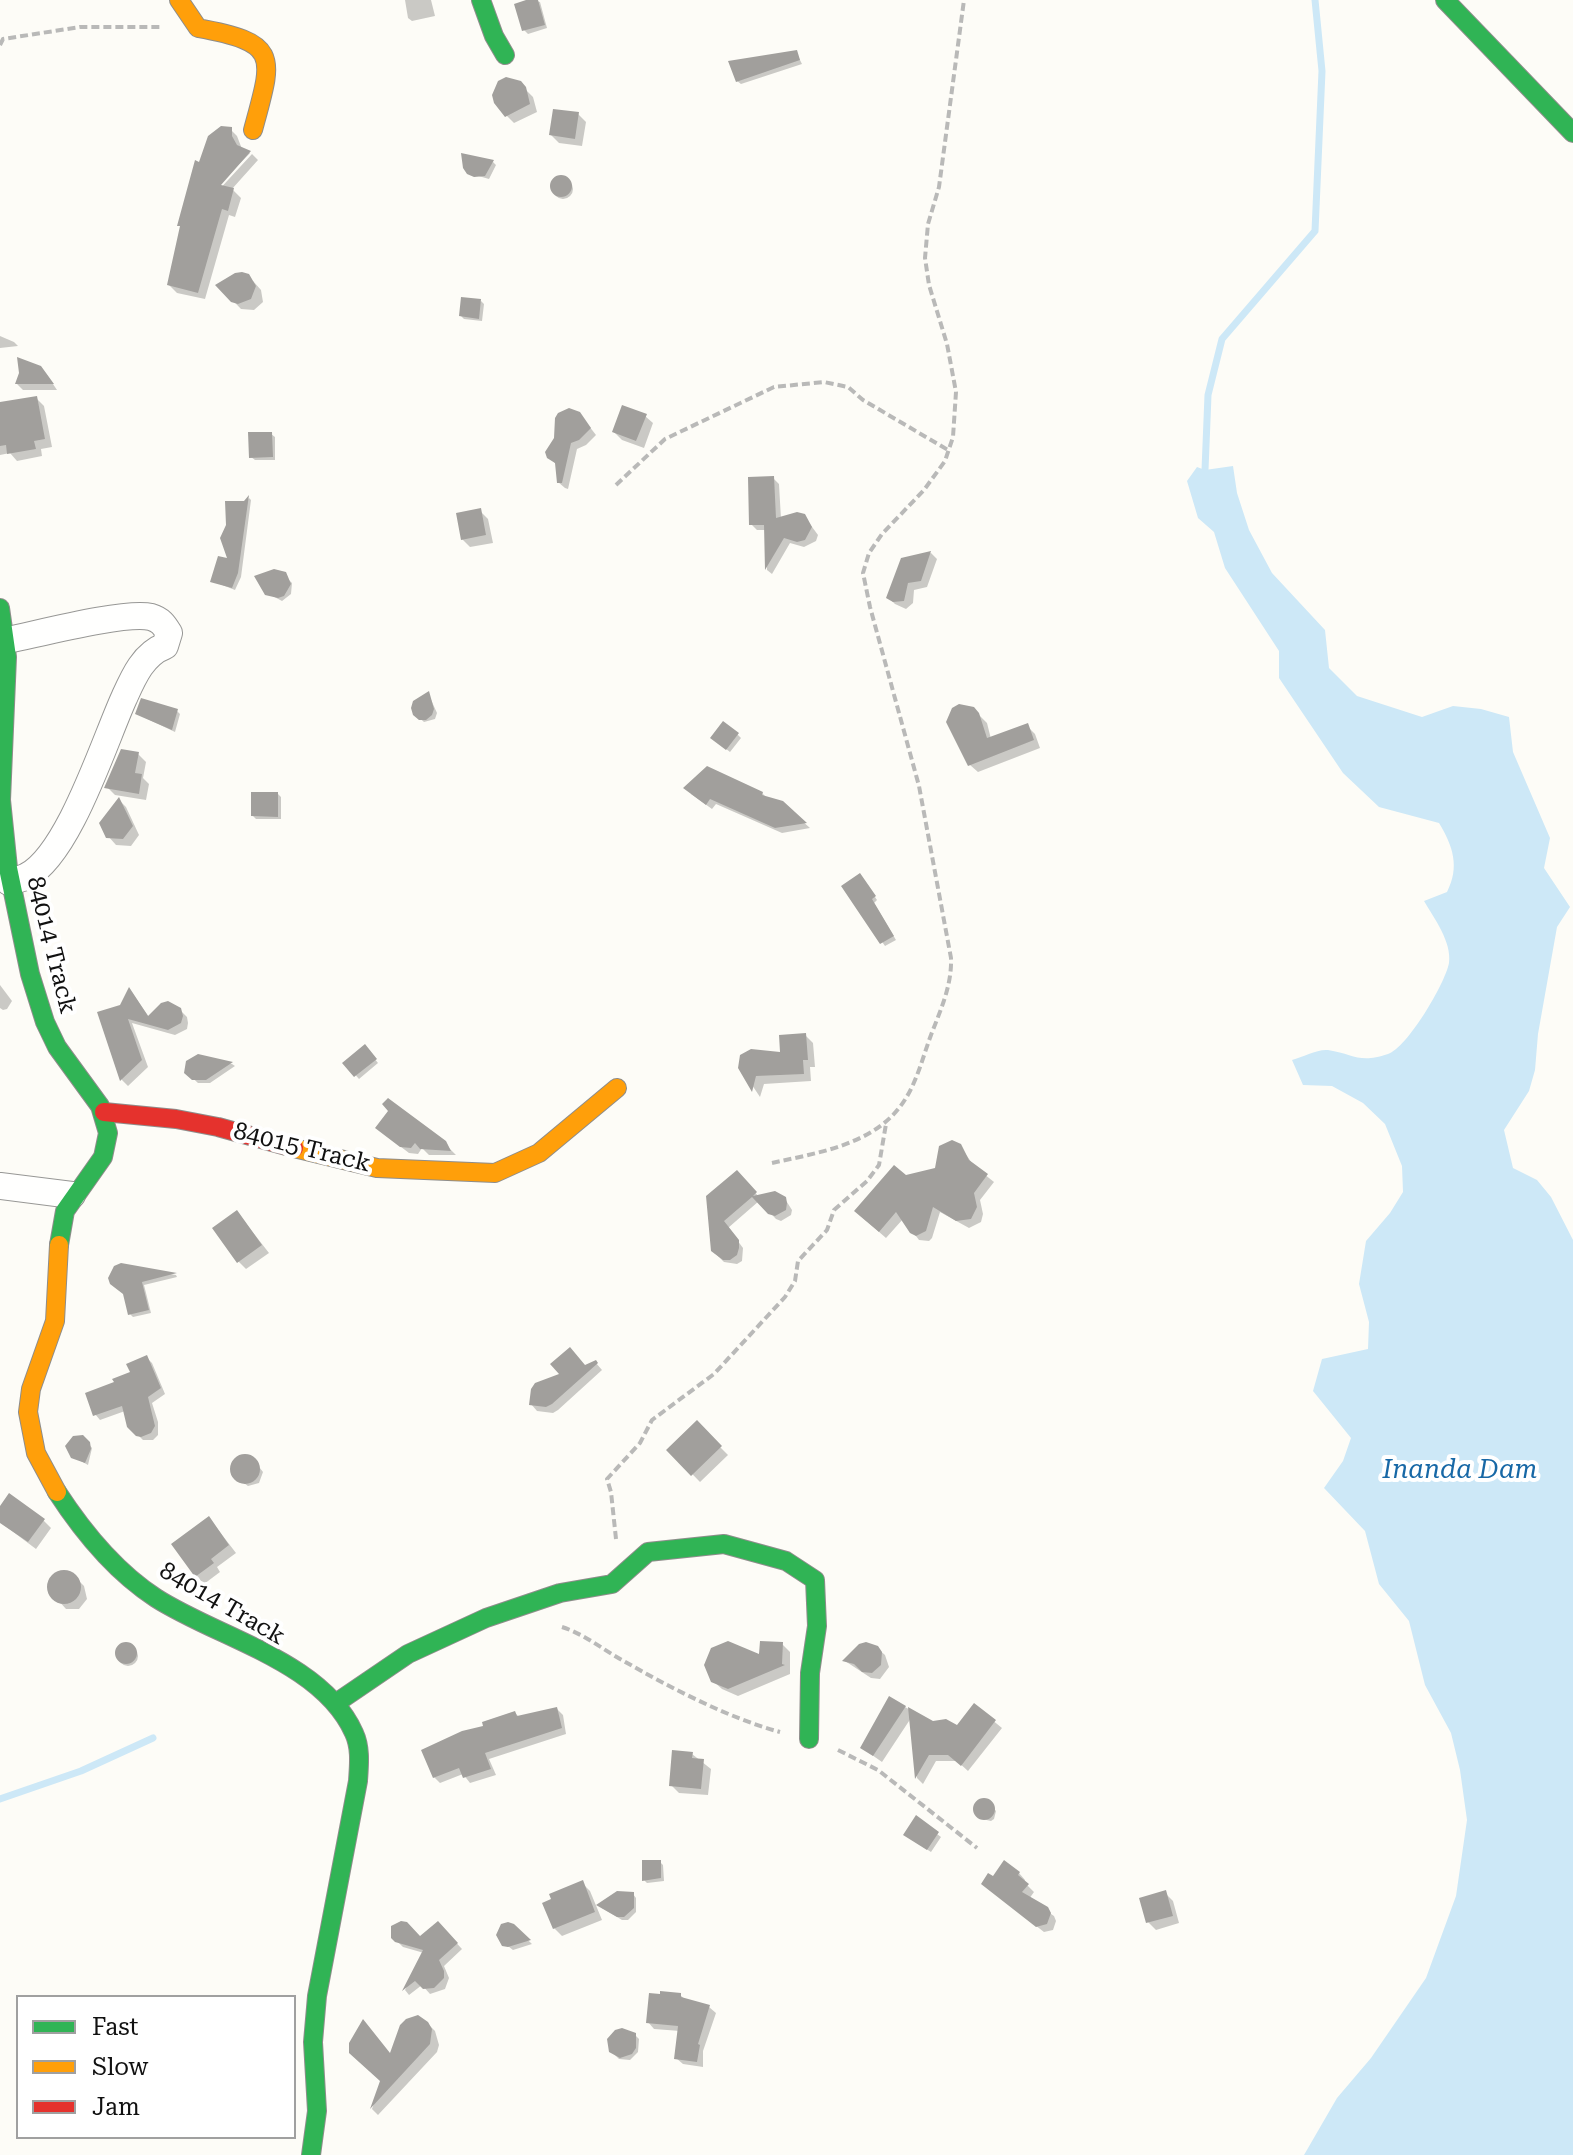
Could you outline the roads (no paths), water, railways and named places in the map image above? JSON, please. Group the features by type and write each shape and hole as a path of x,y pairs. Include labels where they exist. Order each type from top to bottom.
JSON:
{"street":[{"path":"179,0 198,28 237,34 252,40 262,50 268,72 253,130"},
{"path":"481,0 494,36 505,55"},
{"path":"1445,0 1573,133"},
{"name":"84014 Track","path":"0,608 8,640 8,708 1,802 9,882 45,1025 57,1047 104,1112 108,1131 103,1158 72,1195 63,1215 54,1325 29,1399 30,1427 35,1450 49,1478 97,1545 153,1596 313,1683 336,1703 347,1719 359,1752 358,1781 317,1996 313,2042 317,2111 311,2155"},
{"path":"8,640 127,616 150,617 163,622 169,633 165,646 156,649 137,670 81,803 66,831 28,876 9,882"},
{"name":"84015 Track","path":"104,1112 176,1119 218,1127 377,1168 474,1174 495,1173 539,1153 617,1088"},
{"path":"0,1186 72,1195"},
{"path":"336,1703 408,1654 486,1618 560,1593 612,1584 648,1552 724,1544 786,1561 815,1580 817,1626 810,1673 809,1739"}],"water":[{"name":"Inanda Dam","path":"1233,466 1237,493 1249,530 1272,573 1325,630 1329,668 1357,696 1422,717 1453,706 1481,709 1509,717 1513,752 1550,838 1544,868 1570,907 1557,927 1529,1091 1504,1130 1513,1168 1537,1180 1551,1197 1573,1240 1573,2155 1304,2155 1337,2098 1371,2058 1426,1978 1456,1896 1467,1820 1451,1733 1425,1685 1409,1621 1379,1584 1365,1531 1324,1488 1343,1461 1351,1438 1313,1391 1322,1359 1368,1349 1369,1322 1359,1284 1366,1241 1403,1192 1402,1166 1385,1124 1363,1103 1332,1086 1303,1085 1292,1060 1324,1050 1363,1058 1378,1057 1396,1049 1415,1028 1433,999 1449,963 1445,939 1424,901 1447,892 1454,865 1451,848 1439,823 1379,807 1343,773 1279,678 1279,651 1225,568 1214,532 1198,518 1187,481 1197,467 1205,470"}],"waterway":[{"path":"1205,470 1208,395 1222,339 1315,231 1322,71 1315,0"},
{"path":"0,1799 81,1771 153,1738"}]}
